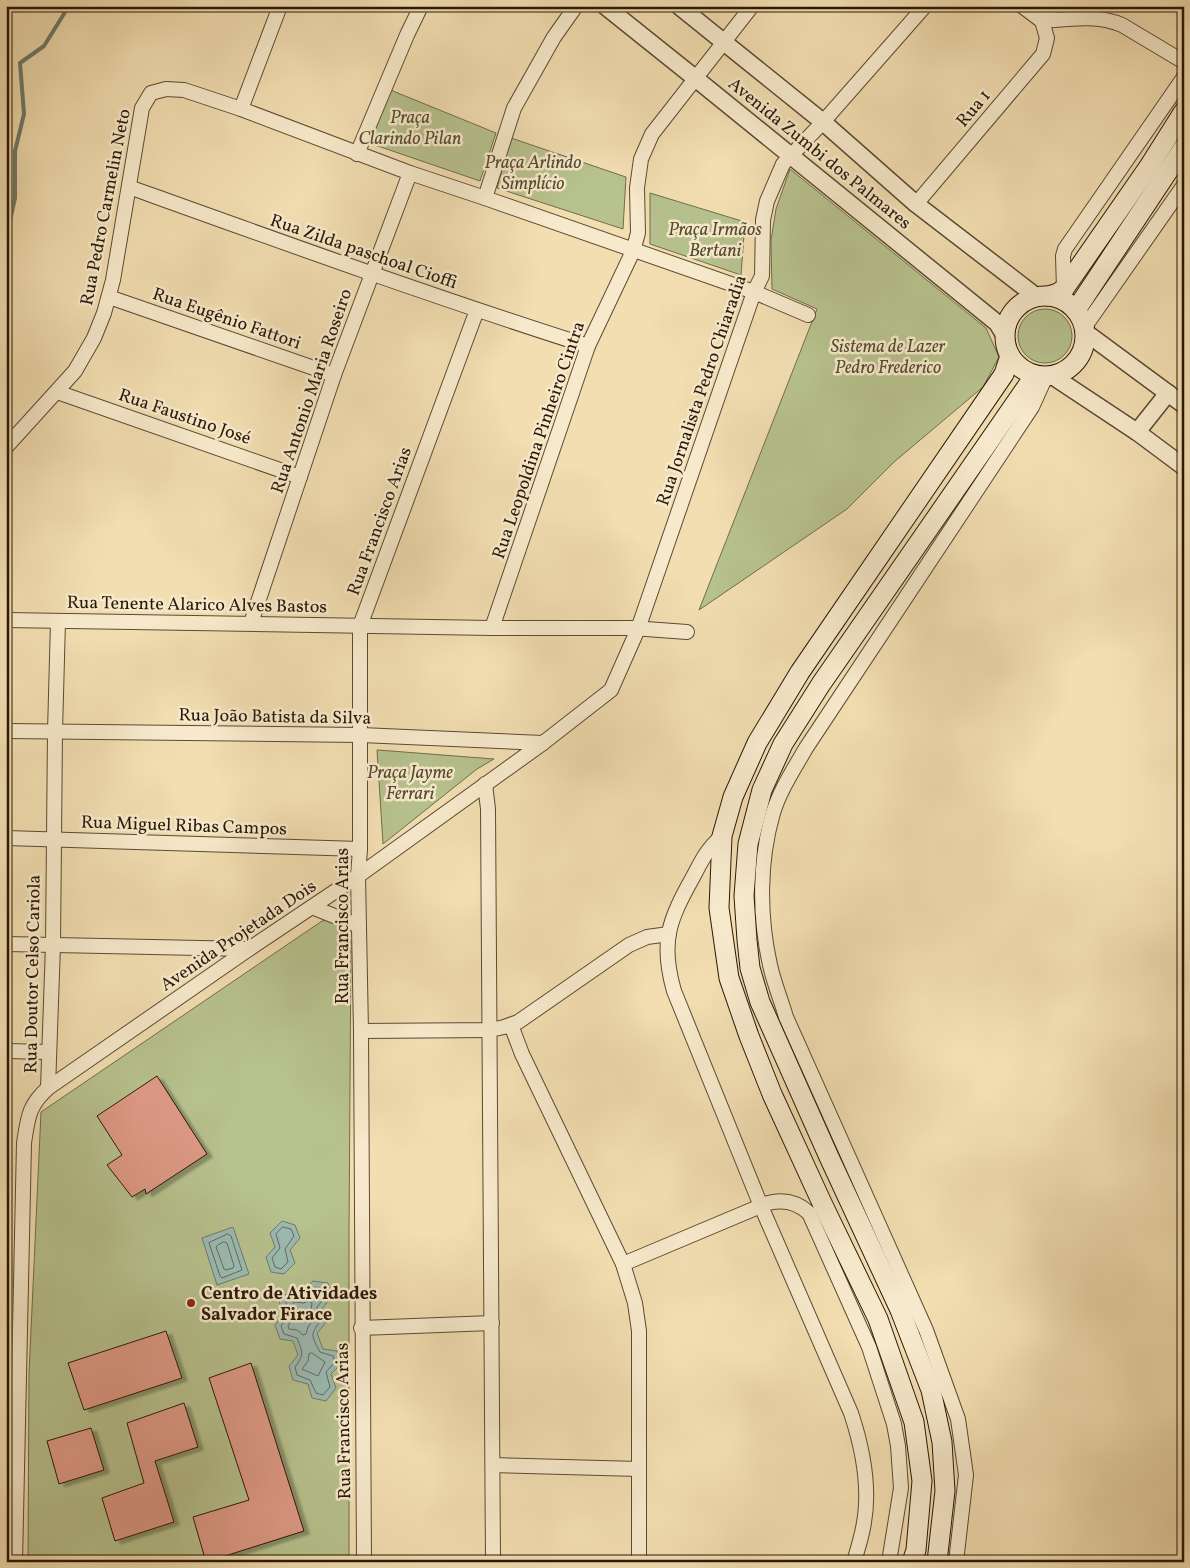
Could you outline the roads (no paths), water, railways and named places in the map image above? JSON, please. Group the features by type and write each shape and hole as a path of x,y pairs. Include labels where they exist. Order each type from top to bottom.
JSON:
{"main road":[{"path":"1049,294 1148,168 1184,111"},
{"path":"1076,310 1184,147"},
{"path":"1049,294 1059,298 1076,310 1085,330 1083,347 1080,356 1066,370 1044,375 1021,368 1010,356 1004,336 1006,326 1013,311 1026,300 1049,294"},
{"path":"912,1562 916,1550 922,1481 914,1422 878,1319 772,1094 729,978 719,908 722,836 733,797 757,743 800,672 1004,374 1010,356"},
{"path":"937,1562 945,1491 942,1442 931,1390 900,1310 760,1002 750,968 747,940 744,896 747,853 762,790 783,744 821,684 1044,375"}],"street":[{"path":"280,6 241,109 410,173 754,292 808,315"},
{"path":"357,154 421,6"},
{"path":"485,198 514,108 539,62 576,6"},
{"name":"Avenida Zumbi dos Palmares","path":"605,6 997,323 1004,336"},
{"name":"Avenida Zumbi dos Palmares","path":"679,6 823,122 916,204 1049,294"},
{"name":"Rua Leopoldina Pinheiro Cintra","path":"492,628 588,346 633,251 638,233 638,188 641,159 652,134 752,6"},
{"name":"Rua Jornalista Pedro Chiaradia","path":"638,629 754,292 762,276 763,220 767,201 783,164 823,122 925,6"},
{"path":"1022,6 1044,26"},
{"path":"1044,26 1053,6"},
{"path":"1044,26 1087,18 1112,20 1184,62"},
{"name":"Rua 1","path":"916,204 1043,54 1046,46 1044,26"},
{"path":"1049,294 1065,249 1184,77"},
{"name":"Rua Pedro Carmelin Neto","path":"6,447 75,371 94,338 113,280 142,108 151,93 166,89 184,90 241,109"},
{"name":"Rua Antonio Maria Roseiro","path":"251,623 334,375 410,173"},
{"path":"1184,185 1085,330 1184,405"},
{"name":"Rua Zilda paschoal Cioffi","path":"129,187 372,274 588,346"},
{"name":"Rua Eugênio Fattori","path":"109,297 334,375"},
{"name":"Rua Francisco Arias","path":"364,1562 361,1328 361,1031 358,876 361,735 360,626 477,310"},
{"path":"956,1562 966,1475 958,1419 926,1330 786,1017 770,965 764,924 763,875 768,834 774,811 785,784 806,748 1032,407 1044,375 1138,432 1184,467"},
{"name":"Rua Faustino José","path":"57,392 300,477"},
{"path":"1138,432 1168,393"},
{"name":"Rua Tenente Alarico Alves Bastos","path":"6,620 638,629 687,632"},
{"name":"Rua Doutor Celso Cariola","path":"15,1562 24,1143 26,1123 30,1111 36,1099 48,1088 53,945 53,839 58,621"},
{"name":"Avenida Projetada Dois","path":"48,1088 358,876 543,743 611,690 638,629"},
{"name":"Rua João Batista da Silva","path":"6,731 361,735 543,743"},
{"path":"485,784 488,809 493,1562"},
{"path":"722,836 710,847 676,908 669,934 668,963 674,991 761,1206 857,1432 864,1471 866,1499 864,1527 854,1562"},
{"name":"Rua Miguel Ribas Campos","path":"6,838 360,849"},
{"path":"312,907 359,926"},
{"path":"361,1031 490,1030 511,1025 629,944 647,937 669,934"},
{"path":"6,944 249,949"},
{"path":"511,1025 522,1054 623,1264 635,1303 639,1331 639,1562"},
{"path":"6,1051 48,1052"},
{"path":"623,1264 776,1201 792,1202 809,1213 869,1347 888,1402 898,1446 901,1488 889,1562"},
{"path":"822,1203 822,1216 830,1260"},
{"path":"361,1328 492,1323"},
{"path":"869,1347 885,1366 898,1376"},
{"path":"492,1465 639,1469"}],"water":[{"path":"282,1221 295,1225 300,1238 290,1250 295,1263 284,1274 271,1272 266,1257 275,1247 270,1233"},
{"path":"233,1227 249,1274 217,1285 202,1238"},
{"path":"313,1281 328,1283 331,1297 322,1309 327,1321 317,1333 323,1349 337,1351 341,1364 331,1374 336,1388 326,1401 312,1398 308,1384 293,1380 289,1366 298,1355 293,1341 280,1339 275,1325 283,1314 279,1301 291,1289 303,1292"}],"waterway":[{"path":"6,230 8,230 15,198 15,151 24,114 20,63 44,46 67,9 66,6"}],"place":[{"name":"Centro de Atividades Salvador Firace","path":"191,1303"}],"park label":[{"name":"Praça Clarindo Pilan","path":"410,127"},
{"name":"Praça Arlindo Simplício","path":"533,172"},
{"name":"Praça Irmãos Bertani","path":"715,239"},
{"name":"Sistema de Lazer Pedro Frederico","path":"888,356"},
{"name":"Praça Jayme Ferrari","path":"410,782"}]}
